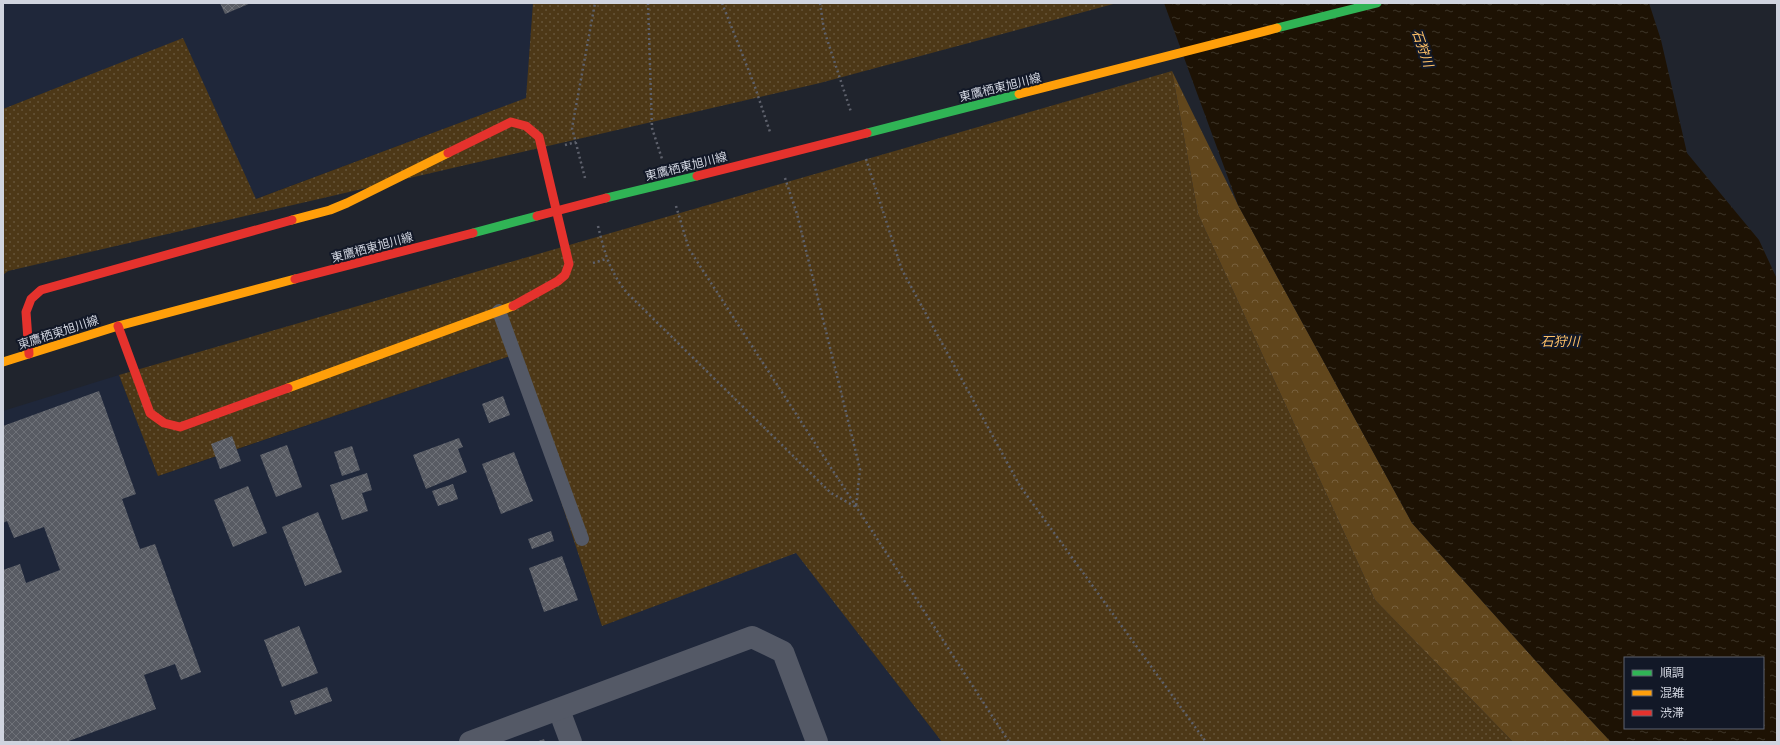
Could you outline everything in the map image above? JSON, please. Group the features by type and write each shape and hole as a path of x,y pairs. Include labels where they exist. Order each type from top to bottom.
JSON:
{"main road":[{"name":"東鷹栖東旭川線","path":"3,362 118,326 537,216 1377,3"},
{"path":"29,354 26,312 31,299 41,290 330,210 511,122 521,122 532,129 539,137 569,264 565,275 558,281 510,307 180,427 160,423 150,413 118,326"}],"street":[{"path":"470,742 559,710 752,636 782,652 817,742"},
{"path":"559,710 571,742"}],"lane":[{"path":"499,311 582,539"}],"path":[{"path":"585,179 572,128 595,3"},
{"path":"648,3 652,128 689,248 1009,742"},
{"path":"722,3 754,84 771,134"},
{"path":"820,3 824,30 851,113"},
{"path":"866,158 902,270 1020,486 1206,742"},
{"path":"783,171 797,214 860,469 856,507"},
{"path":"597,222 606,259 614,277 627,293 830,493 856,507"}],"shaded area":[{"path":"3,3 533,3 527,98 255,199 183,39 3,109"},
{"path":"533,3 1117,3 820,83 8,271 3,275 3,109 183,38 256,199 526,98"},
{"path":"1172,71 1198,214 1375,600 1513,742 942,742 796,553 602,626 513,355 158,476 119,375"},
{"path":"514,355 602,626 796,552 942,742 3,742 3,411 119,375 159,476"}],"green space":[{"path":"1172,71 1238,205 1412,523 1553,680 1611,742 1513,742 1375,600 1198,214"}],"water":[{"name":"石狩川","path":"1164,3 1649,3 1661,40 1687,153 1759,240 1777,279 1777,742 1611,742 1553,680 1412,523 1238,205"}],"building":[{"path":"220,3 251,3 225,14"},
{"path":"99,391 136,494 122,499 140,549 155,544 201,672 181,680 175,664 144,675 156,709 66,742 3,742 3,570 20,564 26,583 60,570 44,527 14,538 7,521 3,523 3,426"},
{"path":"503,396 510,415 489,423 482,404"},
{"path":"232,436 241,461 220,469 211,444"},
{"path":"459,438 463,447 458,449 467,472 426,489 413,455"},
{"path":"287,445 302,487 276,497 260,455"},
{"path":"352,446 360,470 342,476 334,452"},
{"path":"514,452 533,501 501,514 482,464"},
{"path":"367,473 372,490 362,493 368,511 342,520 330,485"},
{"path":"453,484 458,499 438,506 432,491"},
{"path":"248,486 267,533 233,547 214,500"},
{"path":"318,512 342,572 305,586 282,527"},
{"path":"551,531 554,541 532,549 528,539"},
{"path":"562,556 578,600 544,612 529,568"},
{"path":"299,626 318,673 282,687 264,640"},
{"path":"327,687 332,701 295,715 290,701"},
{"path":"544,739 545,742 536,742"}],"traffic: fast":[{"path":"1277,28 1377,3"},
{"path":"867,133 1019,94"},
{"path":"606,198 697,176"},
{"path":"473,233 537,216"}],"traffic: slow":[{"path":"1019,94 1277,28"},
{"path":"292,220 330,210 347,203 448,153"},
{"path":"3,362 118,326 295,279"},
{"path":"288,388 513,306"}],"traffic: jam":[{"path":"448,153 511,122 526,126 539,137 569,264 565,275 558,281 513,306"},
{"path":"697,176 867,133"},
{"path":"537,216 606,198"},
{"path":"29,354 26,312 31,299 41,290 292,220"},
{"path":"295,279 473,233"},
{"path":"118,326 150,413 164,423 180,427 288,388"}]}
